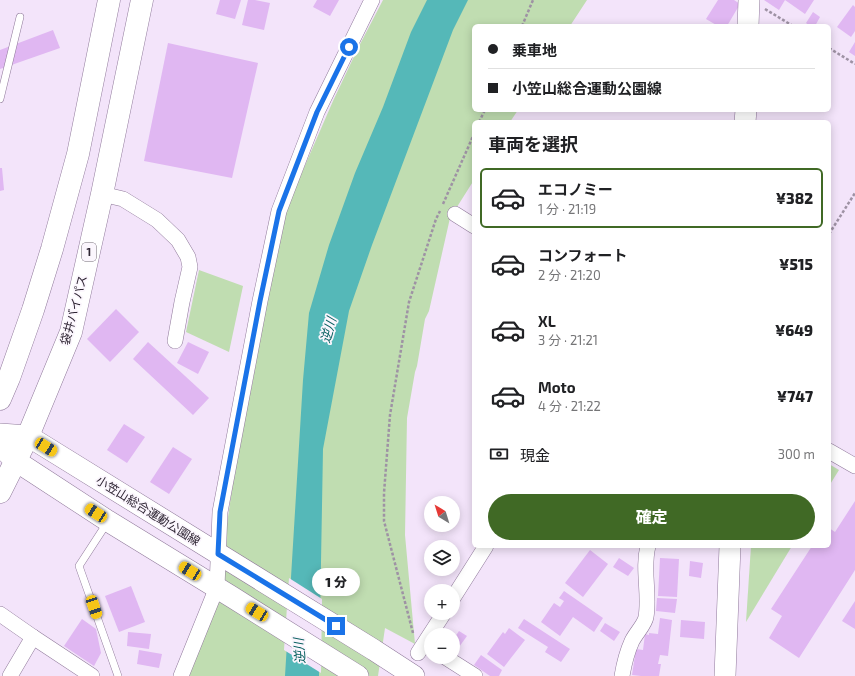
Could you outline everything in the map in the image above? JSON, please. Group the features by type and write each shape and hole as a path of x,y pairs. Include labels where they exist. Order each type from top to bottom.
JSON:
{"highway":[{"path":"0,399 33,310 52,249 78,154 109,0"},
{"name":"袋井バイパス","path":"0,492 28,436 71,332 102,194 142,0"}],"main road":[{"path":"749,24 756,4"},
{"name":"小笠山総合運動公園線","path":"0,434 28,436 414,676"},
{"path":"0,446 16,461 108,521 358,676"},
{"path":"725,676 730,548"}],"street":[{"path":"181,676 224,592 226,559 220,512 260,301 279,211 317,112 372,0"},
{"path":"102,194 123,199 157,220 178,240 188,257 190,267 175,341"},
{"path":"455,214 472,225"},
{"path":"831,452 855,466"},
{"path":"460,587 485,548"},
{"path":"622,676 624,662 632,641 646,619 646,555 648,548"},
{"path":"0,614 92,676"},
{"path":"10,676 33,637"},
{"path":"456,664 475,676"}],"lane":[{"path":"0,99 20,17"},
{"path":"108,521 79,566 118,676"}],"path":[{"path":"523,24 534,0"},
{"path":"756,4 790,24"},
{"path":"831,49 855,64"},
{"path":"424,648 384,521 384,493 390,415 409,302 436,219 472,138"},
{"path":"831,231 855,193"}],"shaded area":[{"path":"383,0 587,0 571,24 472,24 472,112 517,112 511,120 472,120 472,183 450,218 429,311 425,319 407,418 405,535 415,644 385,628 378,676 187,676 225,538 238,447 252,385 268,292 286,209 358,48"},
{"path":"199,270 243,286 229,352 186,332"},
{"path":"831,465 839,470 831,483"},
{"path":"751,548 791,548 746,622"}],"water":[{"name":"逆川","path":"427,0 468,0 453,30 372,245 349,311 323,449 319,676 285,676 303,380 309,313 329,245 355,173 383,107 411,32"}],"pier":[{"path":"289,578 322,599 321,673 284,650"}],"building":[{"path":"220,0 241,0 235,19 216,14"},
{"path":"248,0 270,3 264,30 242,25"},
{"path":"317,0 339,0 330,16 313,7"},
{"path":"718,0 734,0 740,4 728,24 715,24 706,19"},
{"path":"764,0 785,0 779,10"},
{"path":"785,0 814,0 805,14"},
{"path":"853,5 855,7 855,31 851,37 837,27"},
{"path":"813,12 820,17 816,24 806,23"},
{"path":"53,30 60,48 0,69 0,50"},
{"path":"855,42 855,56 849,52"},
{"path":"168,43 258,63 232,178 144,161"},
{"path":"0,168 2,168 4,190 0,191"},
{"path":"116,309 139,332 110,362 87,339"},
{"path":"148,342 209,398 193,415 133,359"},
{"path":"188,342 209,352 198,374 177,363"},
{"path":"124,424 145,437 127,463 107,450"},
{"path":"173,447 192,459 169,494 150,482"},
{"path":"855,501 855,570 799,658 769,638 782,616 771,609 811,548 831,548 831,529 835,532"},
{"path":"590,550 608,564 583,597 565,583"},
{"path":"619,558 634,568 628,576 613,567"},
{"path":"660,558 679,559 677,597 658,596"},
{"path":"690,561 703,563 701,578 689,576"},
{"path":"131,586 145,622 119,632 105,596"},
{"path":"564,591 603,618 594,632 573,617 560,636 541,622 554,603 560,607 564,601 559,598"},
{"path":"657,598 677,599 675,613 656,611"},
{"path":"855,601 855,629 842,621"},
{"path":"660,618 672,620 668,656 660,655 658,664 661,664 659,676 632,675 636,649 643,650 645,634 658,634"},
{"path":"82,619 96,629 101,653 94,666 64,646"},
{"path":"524,619 570,649 561,662 545,652 548,647 518,628"},
{"path":"681,620 705,622 704,639 680,637"},
{"path":"605,623 620,632 614,641 600,631"},
{"path":"509,628 525,640 504,667 487,654 503,632 505,634"},
{"path":"128,632 151,634 149,649 127,646"},
{"path":"460,632 467,636 460,646"},
{"path":"139,650 162,654 159,668 137,664"},
{"path":"481,655 502,670 499,676 490,676 474,665"}],"route":[{"path":"336,626 218,554 220,512 260,301 279,211 317,112 349,47"}]}
